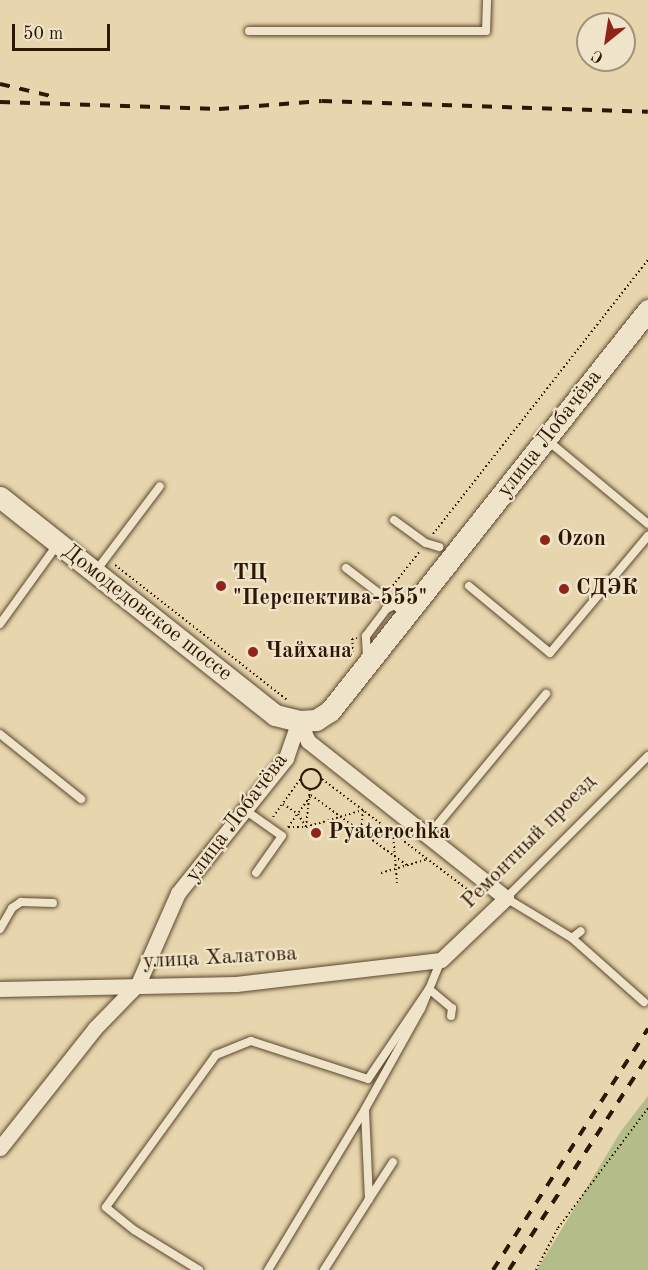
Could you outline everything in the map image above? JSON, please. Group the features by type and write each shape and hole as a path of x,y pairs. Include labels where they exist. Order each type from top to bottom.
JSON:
{"main road":[{"name":"улица Лобачёва","path":"295,712 316,720 330,711 361,661 401,610 546,439 648,310"},
{"name":"Домодедовское шоссе","path":"0,497 58,543 101,565 275,715 295,712"}],"street":[{"name":"улица Лобачёва","path":"0,1148 95,1028 138,984 178,893 286,758 295,712"},
{"path":"295,712 308,741 506,898"},
{"name":"Ремонтный проезд","path":"441,960 506,898"},
{"name":"улица Халатова","path":"0,989 138,984 236,984 441,960"}],"lane":[{"path":"249,30 486,31 487,0"},
{"path":"546,439 648,524"},
{"path":"101,565 160,486"},
{"path":"394,520 426,543 439,547"},
{"path":"469,586 550,653 648,536"},
{"path":"0,624 58,543"},
{"path":"346,568 401,610"},
{"path":"361,661 366,636 386,609 401,610"},
{"path":"428,836 546,694"},
{"path":"0,734 81,800"},
{"name":"Ремонтный проезд","path":"506,898 648,756"},
{"path":"245,810 282,836 256,873"},
{"path":"506,898 572,938 644,1002"},
{"path":"0,928 12,908 21,902 53,903"},
{"path":"572,938 581,931"},
{"path":"268,1270 365,1109 429,989 441,960"},
{"path":"429,989 452,1008 451,1016"},
{"path":"200,1270 134,1230 106,1207 216,1055 250,1041 368,1079 429,989"},
{"path":"365,1109 369,1199"},
{"path":"324,1270 393,1162"}],"path":[{"path":"384,597 648,260"},
{"path":"101,565 295,712"},
{"path":"361,661 352,639 366,636"},
{"path":"363,810 306,827 288,827 273,817 310,768 320,772 322,779 476,895"},
{"path":"301,778 310,789 311,795 306,827"},
{"path":"310,789 319,786 322,779"},
{"path":"288,827 311,795"},
{"path":"311,795 408,866"},
{"path":"283,803 298,814 306,827"},
{"path":"361,832 363,810"},
{"path":"371,839 393,833"},
{"path":"393,833 397,883"},
{"path":"381,873 428,859"},
{"path":"536,1270 558,1228 648,1108"}],"green space":[{"path":"648,1096 648,1270 537,1270 621,1131"}],"railway":[{"path":"0,84 55,97"},
{"path":"0,102 219,109 322,101 648,112"},
{"path":"493,1270 648,1029"},
{"path":"509,1270 648,1056"}],"place":[{"name":"Ozon","path":"545,540"},
{"name":"ТЦ \"Перспектива-555\"","path":"221,586"},
{"name":"СДЭК","path":"564,589"},
{"name":"Чайхана","path":"253,652"},
{"name":"Pyaterochka","path":"316,833"}]}
